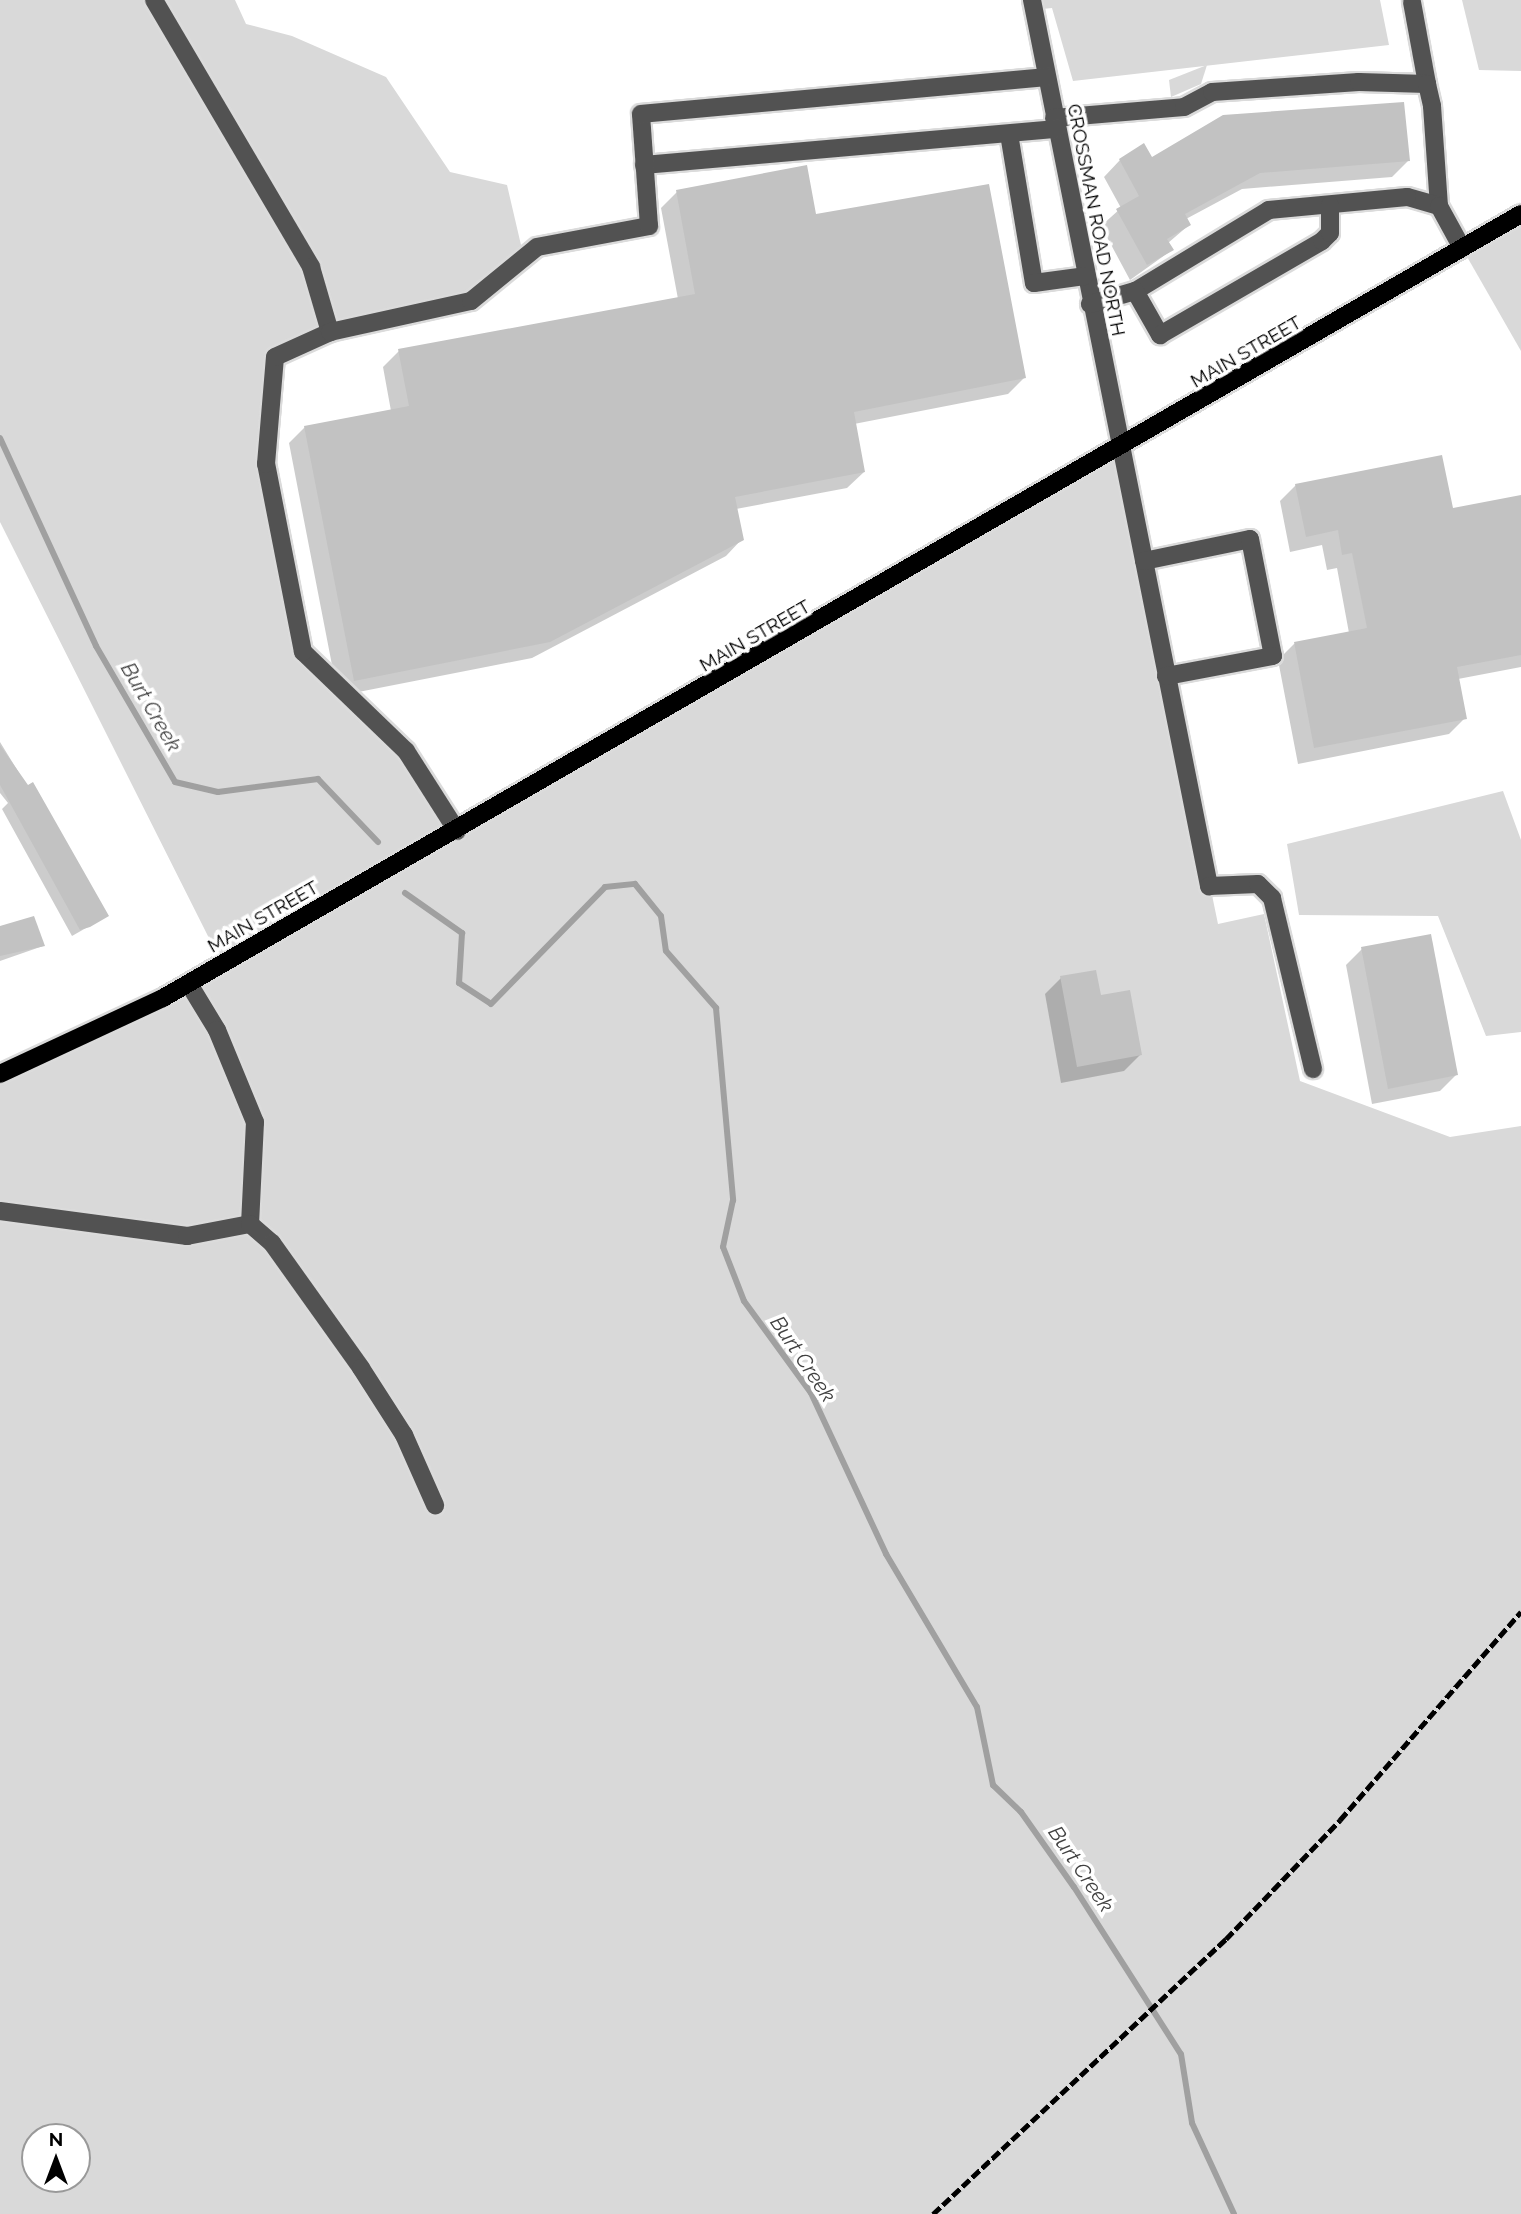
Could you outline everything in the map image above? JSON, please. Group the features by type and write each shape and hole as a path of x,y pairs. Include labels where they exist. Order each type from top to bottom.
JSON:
{"main road":[{"name":"MAIN STREET","path":"0,1074 188,984 1521,214"}],"street":[{"path":"154,0 311,267 330,332"},
{"name":"CROSSMAN ROAD NORTH","path":"1032,0 1090,304 1209,887 1258,884 1272,898 1313,1069"},
{"path":"1412,2 1427,84 1439,206 1462,248"},
{"path":"457,831 406,751 303,652 266,464 275,357 330,332 471,301 537,247 649,226 640,114 1046,77"},
{"path":"645,165 1009,134 1055,123 1184,107 1212,92 1427,84"},
{"path":"1009,134 1034,283 1085,276"},
{"path":"1090,304 1135,291 1269,211 1407,197 1439,206"},
{"path":"1135,291 1160,335 1322,240 1330,233 1330,205"},
{"path":"1144,561 1250,538 1273,656 1166,676"},
{"path":"188,984 217,1030 255,1122 250,1224"},
{"path":"0,1211 187,1236 250,1224"},
{"path":"250,1224 272,1243 361,1368 404,1435 435,1505"}],"shaded area":[{"path":"0,0 235,0 246,24 292,36 386,77 450,172 507,185 521,245 517,263 471,301 330,332 275,357 266,464 303,652 406,751 457,830 1120,448 1218,924 1264,914 1300,1081 1450,1137 1521,1126 1521,2214 0,2214 0,1071 222,964 0,522"},
{"path":"1032,0 1380,0 1389,45 1073,81 1052,8 1033,10"},
{"path":"1462,0 1521,0 1521,71 1479,70"},
{"path":"1207,65 1201,84 1171,97 1169,80"},
{"path":"1521,214 1521,351 1462,248"},
{"path":"1503,791 1521,840 1521,1032 1486,1036 1438,916 1299,915 1287,844"}],"building":[{"path":"1404,102 1410,161 1260,173 1185,214 1191,225 1167,239 1174,250 1147,265 1116,209 1139,196 1119,159 1144,143 1152,157 1223,115"},
{"path":"807,165 816,214 989,184 1026,378 854,412 865,472 735,497 744,540 550,642 354,681 304,426 409,406 398,349 695,294 676,190"},
{"path":"1442,455 1453,508 1521,495 1521,655 1457,667 1467,719 1314,748 1294,642 1367,628 1352,553 1342,555 1338,530 1306,537 1295,484"},
{"path":"0,745 28,785 33,782 109,916 90,927 80,930 0,785"},
{"path":"34,916 45,946 0,956 0,926"},
{"path":"1431,934 1458,1075 1388,1089 1361,947"},
{"path":"1096,970 1101,995 1130,990 1142,1055 1077,1067 1060,976"}],"waterway":[{"name":"Burt Creek","path":"0,438 96,646 175,782 218,792 318,779 378,842"},
{"name":"Burt Creek","path":"405,893 462,933 459,983 491,1004 605,887 635,884 661,916 666,951 716,1008 733,1200 723,1247 744,1301 811,1393 886,1554 977,1707 993,1785 1021,1812 1074,1887 1181,2054 1192,2123 1234,2214"}],"railway":[{"path":"933,2214 1226,1939 1340,1820 1521,1612"}]}
